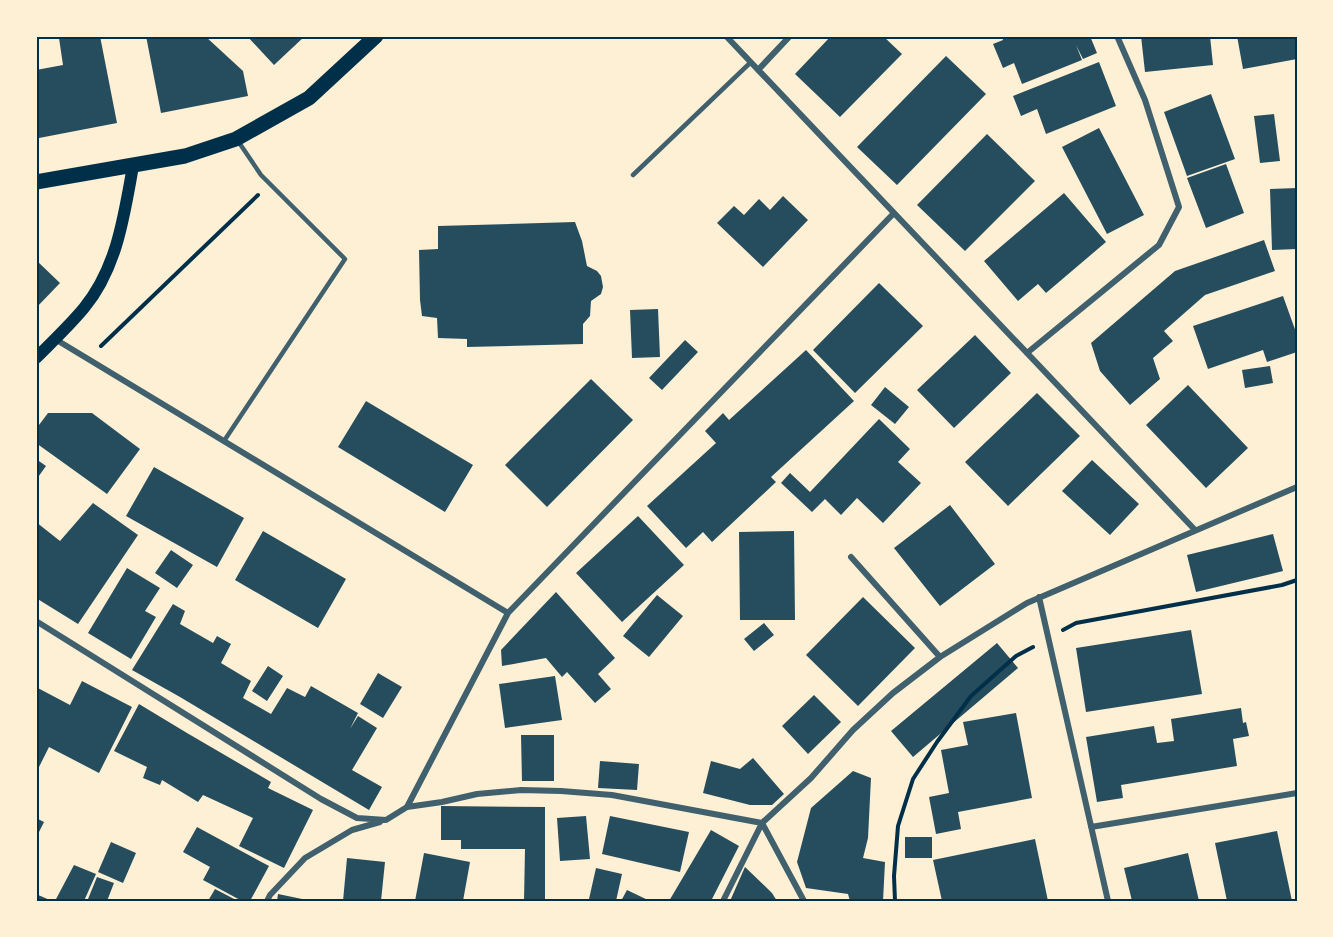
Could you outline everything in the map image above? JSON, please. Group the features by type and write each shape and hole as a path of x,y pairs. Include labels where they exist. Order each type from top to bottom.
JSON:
{"main road":[{"path":"36,182 185,156 236,139 309,98 376,36"},
{"path":"36,358 85,308 100,284 113,256 122,228 133,166"}],"street":[{"path":"726,36 1195,530"},
{"path":"758,70 790,36"},
{"path":"1027,353 1159,245 1179,207 1144,100 1117,36"},
{"path":"407,807 508,613 894,213"},
{"path":"55,339 508,613"},
{"path":"723,901 762,823 810,778 853,730 893,693 940,657 1039,597 1297,487"},
{"path":"851,557 940,657"},
{"path":"1039,597 1108,901"},
{"path":"36,621 321,799 357,818 387,820"},
{"path":"267,901 305,858 352,830 387,820 407,807 477,794 520,790 612,795 762,823"},
{"path":"1091,827 1297,793"},
{"path":"762,823 804,901"}],"lane":[{"path":"633,175 751,62"},
{"path":"224,441 345,259 261,175 236,139"}],"path":[{"path":"88,359 270,183"}],"building":[{"path":"100,36 117,123 39,138 36,124 36,70 63,65 59,38"},
{"path":"146,36 205,36 243,71 248,96 161,113"},
{"path":"247,36 305,36 274,65"},
{"path":"831,36 883,36 902,54 840,117 795,74"},
{"path":"1002,36 1090,36 1097,53 1083,59 1076,45 1082,60 1022,84 1014,63 1003,68 993,44 1003,40"},
{"path":"1141,36 1210,36 1213,65 1145,72"},
{"path":"1237,36 1297,36 1297,59 1243,69"},
{"path":"946,56 986,94 897,185 857,147"},
{"path":"1099,62 1116,106 1046,134 1037,109 1021,116 1013,96"},
{"path":"1211,94 1235,159 1187,176 1164,112"},
{"path":"1274,114 1280,161 1260,163 1254,116"},
{"path":"1099,128 1144,215 1107,234 1062,147"},
{"path":"987,134 1035,181 965,251 917,205"},
{"path":"1226,164 1244,213 1206,228 1187,178"},
{"path":"1297,188 1297,249 1272,250 1270,189"},
{"path":"1064,193 1106,242 1046,293 1038,284 1018,301 984,261"},
{"path":"783,196 808,220 763,267 717,223 734,206 744,215 759,199 770,210"},
{"path":"575,222 587,266 601,276 603,287 601,294 591,301 590,316 583,324 583,344 467,347 467,339 438,338 437,318 422,316 419,250 438,249 438,226"},
{"path":"1264,240 1275,271 1205,295 1164,331 1173,341 1153,358 1160,379 1130,405 1100,371 1091,343 1175,271"},
{"path":"36,260 60,283 36,308"},
{"path":"879,283 923,326 855,393 813,350"},
{"path":"1283,296 1297,335 1297,352 1267,362 1263,350 1208,369 1193,326"},
{"path":"658,309 660,357 632,358 630,310"},
{"path":"975,335 1011,373 954,428 917,390"},
{"path":"685,340 698,352 662,390 649,378"},
{"path":"806,350 854,401 771,477 776,482 712,542 703,532 686,548 647,506 716,443 705,431 723,413 729,420"},
{"path":"1270,366 1273,383 1245,388 1242,370"},
{"path":"591,379 633,420 547,507 505,465"},
{"path":"1188,385 1248,448 1206,488 1146,425"},
{"path":"885,387 909,407 895,424 871,405"},
{"path":"1037,393 1080,436 1008,506 965,462"},
{"path":"366,401 473,465 445,512 338,447"},
{"path":"48,413 92,413 140,449 107,494 36,443 36,429"},
{"path":"879,419 910,449 898,462 921,483 883,523 857,498 841,515 825,499 812,512 781,483 790,473 810,492"},
{"path":"36,459 46,466 36,480"},
{"path":"1092,460 1139,504 1110,535 1062,491"},
{"path":"154,467 244,518 217,567 126,516"},
{"path":"93,503 138,535 78,624 36,598 36,522 60,541"},
{"path":"950,505 995,564 940,606 894,548"},
{"path":"638,516 684,565 622,622 576,573"},
{"path":"263,531 346,579 318,628 235,580"},
{"path":"794,531 795,620 740,620 739,532"},
{"path":"1273,534 1283,571 1196,592 1187,555"},
{"path":"171,550 193,565 177,588 155,573"},
{"path":"127,568 160,588 145,611 156,617 131,659 88,633"},
{"path":"556,592 615,658 598,674 611,689 595,703 567,672 562,677 546,658 502,666 501,650"},
{"path":"657,595 683,616 649,657 623,636"},
{"path":"863,597 915,648 858,706 806,655"},
{"path":"173,604 185,611 180,624 213,643 217,636 231,644 221,663 251,681 243,698 271,714 287,688 305,697 311,686 358,713 350,729 358,716 377,728 352,770 382,787 369,810 132,670"},
{"path":"764,623 774,635 754,651 744,639"},
{"path":"1191,630 1202,694 1086,712 1076,648"},
{"path":"997,643 1018,668 913,757 891,731"},
{"path":"268,666 283,676 267,701 252,691"},
{"path":"378,673 402,687 383,718 360,704"},
{"path":"555,676 562,720 505,728 499,684"},
{"path":"82,681 132,707 99,773 49,747 36,773 36,687 70,705"},
{"path":"814,695 841,722 808,754 782,726"},
{"path":"139,704 271,782 268,788 313,810 284,868 239,846 253,818 203,795 198,802 162,780 160,785 143,778 147,767 114,751"},
{"path":"1241,708 1243,723 1246,722 1249,736 1233,739 1237,766 1121,785 1123,798 1097,802 1086,737 1154,726 1157,743 1174,741 1171,719"},
{"path":"1016,713 1032,798 958,812 961,829 936,834 929,797 949,793 941,750 968,745 963,722"},
{"path":"521,735 554,735 554,781 522,781"},
{"path":"753,758 784,794 772,805 750,805 703,793 711,761 740,769"},
{"path":"600,761 639,764 637,790 598,788"},
{"path":"853,771 871,778 868,838 863,858 885,862 883,901 850,901 848,894 806,888 797,862 811,808"},
{"path":"441,806 545,807 545,901 524,901 525,849 461,849 461,840 441,840"},
{"path":"586,816 590,859 560,861 557,818"},
{"path":"610,816 689,832 680,872 602,854"},
{"path":"36,818 44,822 36,838"},
{"path":"197,827 269,866 250,901 242,901 203,880 210,867 183,852"},
{"path":"711,830 739,846 711,901 669,901"},
{"path":"1277,831 1292,901 1227,901 1215,843"},
{"path":"905,837 932,837 932,858 905,858"},
{"path":"1035,839 1048,901 942,901 933,860"},
{"path":"111,842 136,853 123,883 98,872"},
{"path":"424,853 470,862 463,901 415,901"},
{"path":"1188,853 1199,901 1132,901 1124,868"},
{"path":"347,858 385,862 381,901 343,901"},
{"path":"74,865 96,874 84,901 55,901"},
{"path":"745,867 772,893 777,901 730,901"},
{"path":"596,868 622,874 616,901 589,899"},
{"path":"97,877 114,883 107,901 88,899"},
{"path":"215,889 238,901 208,901"},
{"path":"627,890 650,901 621,901"},
{"path":"36,894 52,901 36,901"},
{"path":"278,894 307,900 307,901 277,901"}]}
